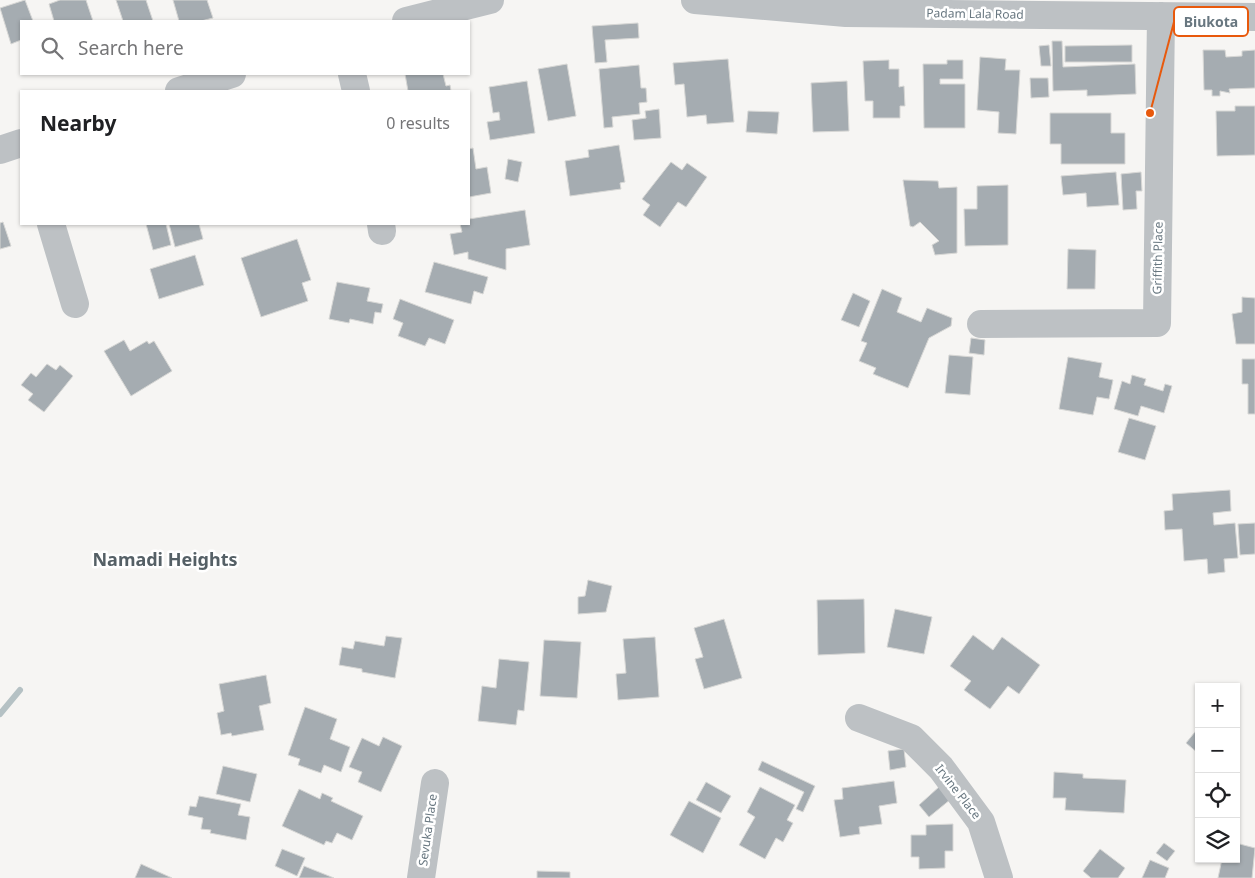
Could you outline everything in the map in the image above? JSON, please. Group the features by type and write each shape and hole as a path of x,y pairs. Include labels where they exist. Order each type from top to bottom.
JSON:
{"street":[{"path":"410,20 490,0"},
{"name":"Padam Lala Road","path":"695,0 846,13 1255,17"},
{"name":"Griffith Place","path":"981,324 1157,323 1161,16"},
{"path":"182,90 229,75"},
{"path":"352,75 356,90"},
{"path":"0,150 20,143"},
{"path":"51,225 76,304"},
{"name":"Irvine Place","path":"858,718 911,738 941,768 981,822 999,878"},
{"name":"Sevuka Place","path":"420,878 435,782"}],"building":[{"path":"25,0 33,20 20,20 20,40 11,44 0,8"},
{"path":"60,0 86,0 93,20 54,20 49,4"},
{"path":"116,0 146,0 153,20 123,20"},
{"path":"173,0 207,0 213,18 205,20 179,20"},
{"path":"638,23 639,38 605,40 607,62 595,63 592,26"},
{"path":"1052,41 1062,41 1063,67 1135,64 1136,94 1087,96 1087,90 1053,91"},
{"path":"1049,45 1051,66 1041,66 1039,46"},
{"path":"1132,45 1132,62 1065,62 1065,46"},
{"path":"1203,50 1225,50 1226,57 1242,56 1242,51 1255,50 1255,88 1229,89 1230,93 1220,91 1220,96 1212,96 1212,90 1204,90"},
{"path":"980,57 1006,59 1005,70 1020,70 1016,134 998,133 999,112 977,110"},
{"path":"728,59 734,122 707,124 706,115 687,117 684,84 675,85 673,63"},
{"path":"889,60 889,69 899,69 899,87 904,86 905,106 900,106 900,118 873,118 873,101 865,101 863,61"},
{"path":"947,60 963,60 963,79 940,79 940,84 965,84 965,128 924,128 923,64 947,64"},
{"path":"567,64 576,116 548,121 538,69"},
{"path":"639,65 641,88 646,88 647,102 639,103 640,114 612,117 613,127 604,128 599,69"},
{"path":"405,75 443,75 446,86 450,85 451,90 408,90"},
{"path":"1030,78 1048,78 1049,97 1031,98"},
{"path":"527,81 535,133 490,140 487,122 500,120 499,112 493,113 489,87"},
{"path":"847,81 849,131 813,132 811,83"},
{"path":"1235,106 1255,106 1255,155 1217,156 1216,111 1235,111"},
{"path":"659,109 661,138 634,140 632,120 646,118 645,111"},
{"path":"748,111 779,112 777,134 746,132"},
{"path":"1050,113 1111,113 1111,133 1125,133 1125,164 1061,164 1061,144 1050,144"},
{"path":"619,145 625,182 620,183 621,189 570,196 565,161 589,157 588,150"},
{"path":"473,148 476,169 487,167 491,193 470,197 470,149"},
{"path":"508,159 522,162 518,182 505,179"},
{"path":"671,162 682,170 687,163 707,177 686,207 678,202 660,227 643,215 650,205 642,199"},
{"path":"1116,172 1119,205 1087,207 1086,193 1063,195 1061,176"},
{"path":"1141,172 1142,191 1136,191 1137,209 1123,210 1121,174"},
{"path":"903,180 938,181 939,188 957,187 957,253 935,255 932,245 939,241 920,222 913,227 910,226"},
{"path":"1008,185 1008,245 965,246 964,209 977,209 977,186"},
{"path":"525,210 530,245 506,249 506,270 468,259 468,252 454,255 450,234 462,232 460,225 470,225 470,219"},
{"path":"3,222 11,246 0,249 0,223"},
{"path":"146,225 166,225 171,245 153,250"},
{"path":"169,225 199,225 203,239 175,247"},
{"path":"297,239 311,280 302,283 308,301 261,317 241,258"},
{"path":"1068,249 1096,250 1095,289 1067,289"},
{"path":"195,255 204,285 159,299 150,269"},
{"path":"434,262 488,277 483,294 474,291 471,304 425,292"},
{"path":"337,282 370,288 367,301 383,304 381,313 375,312 373,324 350,319 349,323 329,319"},
{"path":"882,289 902,298 897,312 921,322 927,308 952,318 951,326 929,338 908,388 873,374 876,368 859,361 867,343 861,341"},
{"path":"853,293 870,301 859,327 841,320"},
{"path":"1242,297 1255,298 1255,344 1236,344 1232,314 1242,312"},
{"path":"400,299 454,320 445,344 429,338 425,346 398,336 403,323 393,319"},
{"path":"971,338 985,340 984,355 969,353"},
{"path":"124,340 130,351 147,341 149,344 154,341 172,371 131,396 104,351"},
{"path":"949,355 973,357 970,395 945,393"},
{"path":"1068,357 1102,363 1099,377 1113,380 1109,399 1097,397 1093,415 1059,409"},
{"path":"1242,359 1255,359 1255,414 1248,414 1248,384 1242,384"},
{"path":"47,364 56,370 60,365 73,376 44,412 28,400 33,394 21,385 31,373 36,377"},
{"path":"1132,375 1146,379 1144,385 1163,391 1165,384 1172,386 1164,413 1141,406 1138,416 1114,409 1122,381 1130,384"},
{"path":"1129,418 1156,426 1145,460 1118,452"},
{"path":"1230,490 1231,511 1213,513 1214,525 1235,523 1238,558 1224,559 1225,572 1208,574 1207,559 1184,561 1182,529 1165,530 1164,511 1173,510 1172,494"},
{"path":"1255,523 1255,554 1240,555 1238,524"},
{"path":"588,580 612,586 606,612 578,614 578,597 585,596"},
{"path":"864,599 865,653 818,655 817,600"},
{"path":"895,609 932,617 924,654 887,647"},
{"path":"724,619 742,678 704,689 695,659 703,657 694,628"},
{"path":"973,635 993,650 1002,637 1040,665 1019,694 1008,686 990,709 964,690 971,681 950,666"},
{"path":"386,636 402,638 395,678 362,672 362,669 339,665 342,647 353,649 355,641 384,646"},
{"path":"655,637 659,697 618,700 616,674 626,673 623,639"},
{"path":"544,640 581,642 577,698 540,696"},
{"path":"499,659 529,662 524,711 518,710 516,725 478,721 482,686 496,688"},
{"path":"266,675 271,703 259,706 264,730 232,736 231,733 221,735 217,713 224,711 219,684"},
{"path":"305,707 337,719 330,739 350,747 341,772 324,765 321,773 298,765 300,759 288,755"},
{"path":"1195,732 1195,751 1186,743"},
{"path":"383,737 402,746 381,792 358,782 362,772 349,767 362,738 379,746"},
{"path":"904,749 906,767 890,770 888,751"},
{"path":"762,761 815,786 803,812 796,809 804,792 758,770"},
{"path":"223,766 257,774 250,802 216,794"},
{"path":"1054,772 1083,774 1083,778 1126,780 1124,813 1065,810 1066,798 1053,798"},
{"path":"894,781 897,803 879,806 882,824 859,827 860,834 840,837 834,800 843,799 842,788"},
{"path":"706,782 731,796 721,813 696,800"},
{"path":"940,786 951,799 929,817 919,805"},
{"path":"760,787 795,805 787,820 793,823 783,842 776,838 765,859 739,845 755,817 747,812"},
{"path":"299,789 320,799 322,793 333,798 331,801 363,816 352,840 337,833 332,843 326,841 324,845 282,826"},
{"path":"199,796 241,804 238,815 250,817 246,840 210,833 211,830 201,829 203,818 188,815 190,806 196,807"},
{"path":"689,801 721,818 703,853 670,835"},
{"path":"953,824 953,851 945,851 945,868 919,869 919,857 911,857 911,835 926,835 926,825"},
{"path":"1164,843 1175,851 1167,861 1156,853"},
{"path":"1240,844 1255,848 1252,878 1218,878 1221,863 1240,863"},
{"path":"282,849 305,858 297,876 275,866"},
{"path":"1100,849 1125,868 1118,878 1091,878 1083,871"},
{"path":"1150,860 1169,868 1165,878 1142,878"},
{"path":"141,864 172,878 135,878"},
{"path":"304,866 334,878 299,878"},
{"path":"537,871 570,872 570,878 537,878"}],"waterway":[{"path":"0,714 20,690"}],"place":[{"name":"Biukota","path":"1150,113"}],"district":[{"name":"Namadi Heights","path":"165,560"}]}
